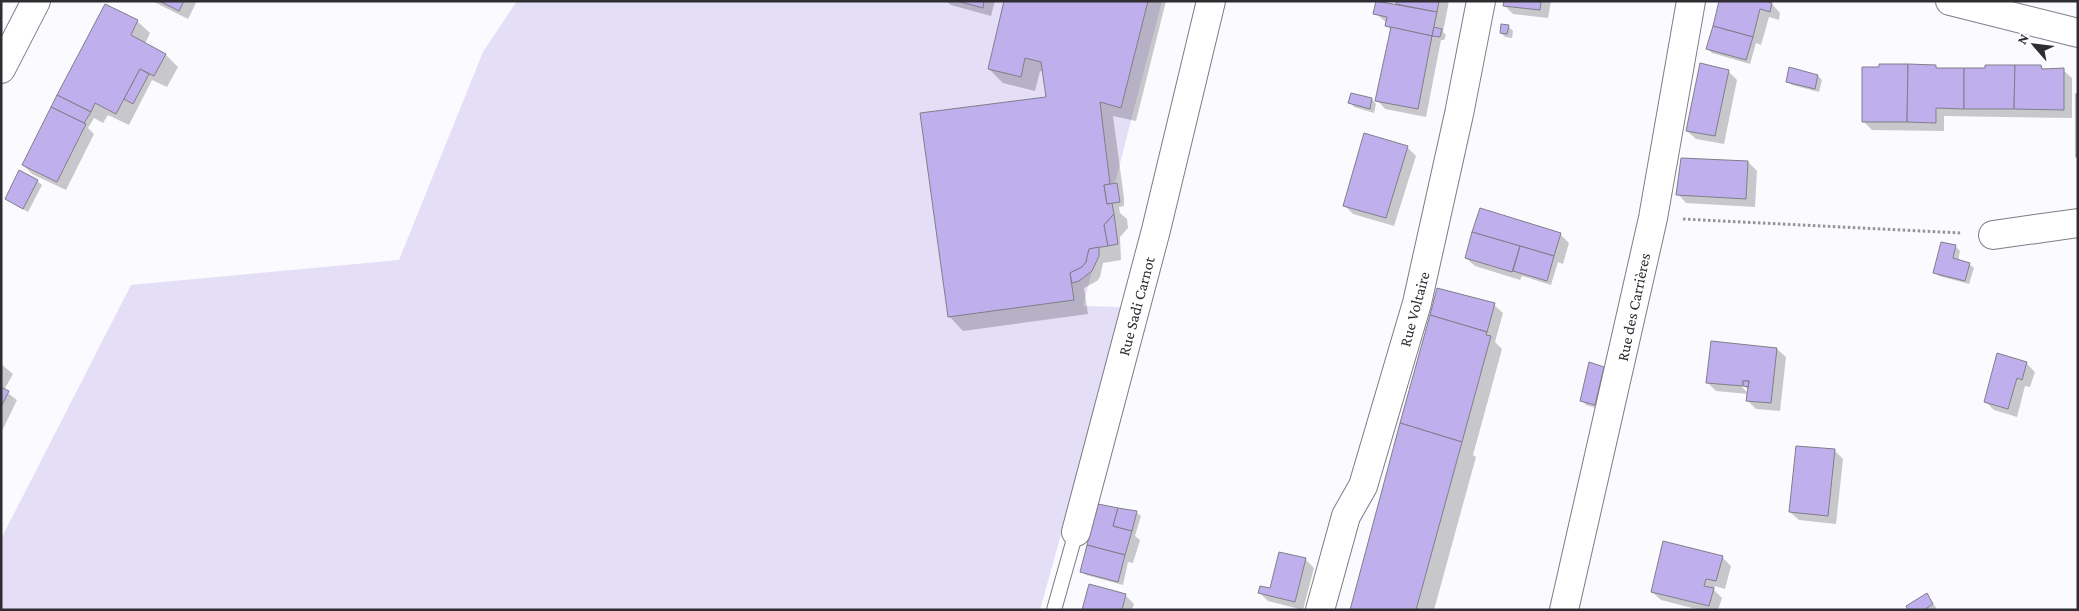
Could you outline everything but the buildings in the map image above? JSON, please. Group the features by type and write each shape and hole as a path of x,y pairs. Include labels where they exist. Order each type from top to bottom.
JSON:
{"street":[{"path":"1,69 36,1"},
{"name":"Rue Sadi Carnot","path":"1076,532 1156,230 1211,1"},
{"name":"Rue Voltaire","path":"1320,610 1346,516 1363,486 1417,303 1482,1"},
{"name":"Rue des Carrières","path":"1564,610 1653,218 1691,1"},
{"path":"1950,1 2078,34"},
{"path":"1993,235 2078,224"}],"lane":[{"name":"Rue Sadi Carnot","path":"1054,610 1076,532"}],"path":[{"path":"1653,218 1993,235"}],"shaded area":[{"path":"517,1 1162,1 1083,306 1124,307 1040,610 1,610 1,539 131,285 399,260 483,52"}]}
